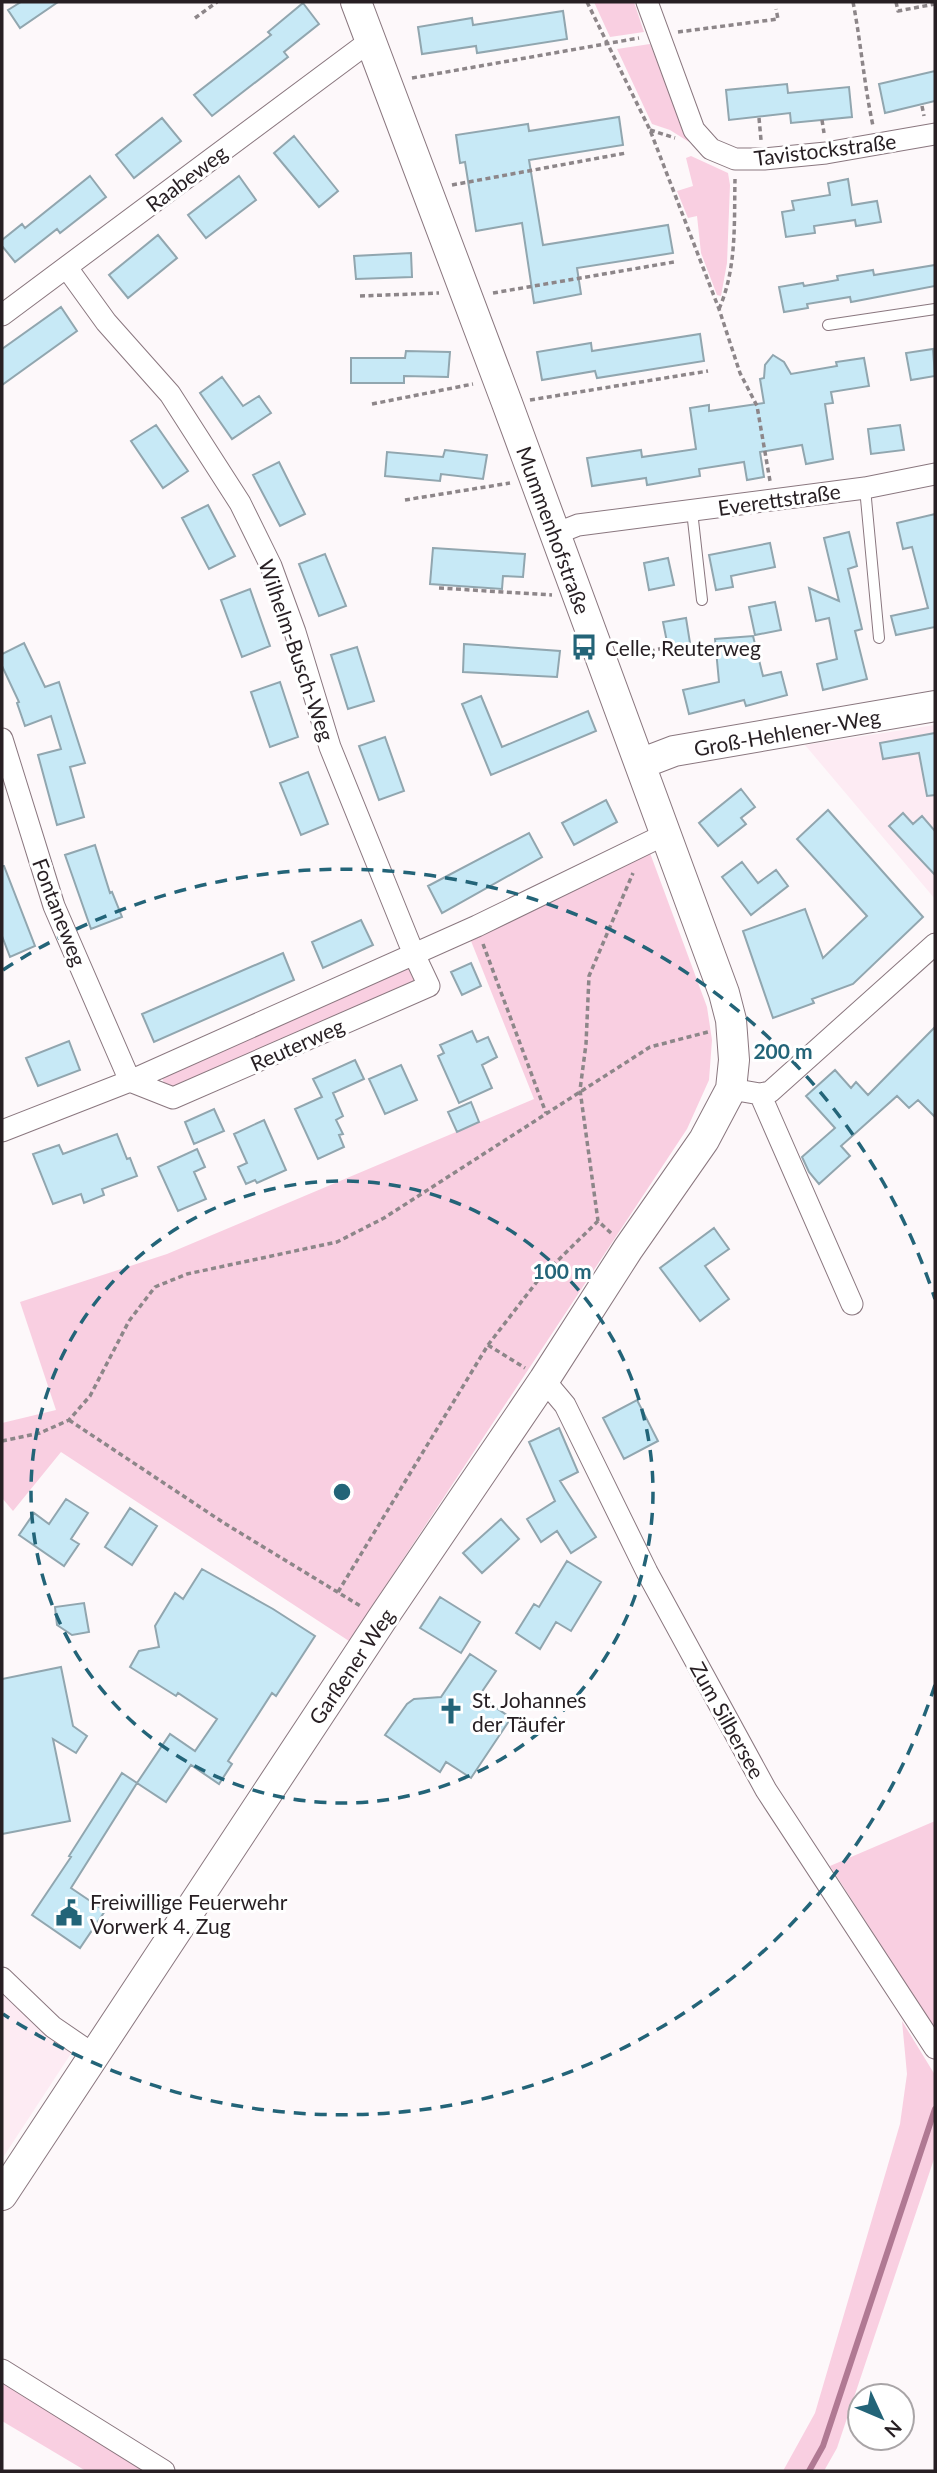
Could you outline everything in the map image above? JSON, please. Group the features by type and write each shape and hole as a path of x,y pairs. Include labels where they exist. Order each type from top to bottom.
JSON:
{"street":[{"name":"Mummenhofstraße","path":"356,2 640,764 656,838 724,993 731,1020 734,1060 731,1089 704,1140"},
{"name":"Tavistockstraße","path":"648,2 694,130 711,149 735,159 776,158 877,145 935,134"},
{"name":"Raabeweg","path":"2,315 370,41"},
{"name":"Wilhelm-Busch-Weg","path":"67,268 106,322 170,394 240,503 271,566 295,632 330,747 414,953"},
{"name":"Everettstraße","path":"555,534 578,525 865,488 935,474"},
{"name":"Groß-Hehlener-Weg","path":"640,764 674,751 935,706"},
{"name":"Fontaneweg","path":"2,738 54,906 130,1081"},
{"name":"Reuterweg","path":"2,1131 130,1081 477,926 656,838"},
{"path":"731,1089 760,1094 770,1092 935,944"},
{"name":"Reuterweg","path":"130,1081 173,1098 429,986 414,953"},
{"path":"760,1094 852,1304"},
{"name":"Garßener Weg","path":"2,2195 382,1619 544,1380 628,1249 704,1140"},
{"name":"Zum Silbersee","path":"544,1380 565,1405 655,1586 766,1790 935,2048"},
{"path":"2,1978 53,2027 94,2055"},
{"path":"2,2370 164,2471"}],"lane":[{"path":"828,325 935,309"},
{"name":"Everettstraße","path":"865,488 879,638"},
{"name":"Everettstraße","path":"692,511 702,600"}],"path":[{"path":"195,18 217,2"},
{"path":"587,2 650,130 719,309 740,373 757,406 773,500"},
{"path":"853,2 862,52 862,77 877,145"},
{"path":"896,2 898,11 935,4"},
{"path":"386,82 660,34 778,19 776,9"},
{"path":"426,190 626,153"},
{"path":"719,309 733,264 735,159"},
{"path":"360,296 466,295 674,262"},
{"path":"372,404 708,371"},
{"path":"405,500 535,478"},
{"path":"439,588 578,597"},
{"path":"603,664 668,647"},
{"path":"628,1249 598,1222 580,1090 586,1044 589,976 656,838"},
{"path":"477,926 547,1112"},
{"path":"2,1441 40,1433 69,1420 90,1396 129,1321 155,1287 187,1274 337,1242 384,1218 650,1047 706,1033 731,1020"},
{"path":"338,1592 488,1345 539,1279 598,1222"},
{"path":"488,1345 544,1380"},
{"path":"69,1420 224,1523 382,1619"}],"shaded area":[{"path":"594,2 634,2 644,32 610,37"},
{"path":"650,44 689,142 670,130 652,124 617,49"},
{"path":"691,156 728,173 730,185 727,263 721,296 717,295 701,253 697,216 688,218 677,191 693,186 686,158"},
{"path":"935,725 935,899 805,745"},
{"path":"650,853 707,1007 712,1040 709,1080 687,1129 349,1641 61,1452 13,1511 2,1498 2,1423 56,1410 20,1302 167,1254 534,1099 471,941"},
{"path":"408,967 415,983 168,1092 161,1076"},
{"path":"935,1821 935,2029 830,1866"},
{"path":"2,1978 72,2052 2,2159"},
{"path":"902,2021 935,2075 935,2156 859,2382 846,2382 846,2421 837,2448 824,2471 783,2471 815,2413 900,2124 907,2074"},
{"path":"2,2379 150,2471 86,2471 2,2421"}],"building":[{"path":"21,2 58,2 20,28 8,10"},
{"path":"303,3 319,24 284,52 288,57 212,116 194,95 271,35 268,32"},
{"path":"563,11 567,39 477,53 476,46 422,54 418,27 472,18 473,25"},
{"path":"935,71 935,101 885,113 879,84"},
{"path":"787,84 788,93 849,87 852,117 791,123 790,113 729,120 726,90"},
{"path":"619,117 623,145 529,160 543,245 668,225 673,253 577,268 581,294 534,303 522,223 476,231 465,162 460,163 456,135 528,124 529,131"},
{"path":"162,118 181,141 134,178 116,155"},
{"path":"294,136 338,191 319,207 274,153"},
{"path":"90,176 106,197 60,233 57,229 15,262 2,246 2,240 22,224 25,228"},
{"path":"239,176 256,200 206,238 188,215"},
{"path":"848,179 852,205 877,201 881,222 856,226 855,220 814,226 815,233 786,237 782,212 794,210 792,201 830,195 828,183"},
{"path":"158,235 177,258 128,298 109,275"},
{"path":"411,253 412,277 356,279 354,256"},
{"path":"935,265 935,286 851,302 850,297 807,304 808,308 784,312 779,287 838,280 837,276 873,270 874,275"},
{"path":"61,307 77,331 2,385 2,349"},
{"path":"700,334 704,361 597,378 595,371 542,380 537,352 591,343 592,351"},
{"path":"933,349 935,376 911,380 906,353"},
{"path":"406,351 450,352 448,377 404,376 404,383 351,383 351,358 405,358"},
{"path":"773,355 784,362 791,374 864,358 869,386 831,392 833,403 825,404 833,459 806,464 802,445 760,452 764,477 747,480 744,462 699,469 700,476 647,485 646,478 592,486 587,458 641,450 642,457 696,449 690,408 709,405 709,411 764,403 760,379 764,378 765,365"},
{"path":"222,377 243,406 259,396 271,413 232,439 200,393"},
{"path":"156,425 188,471 163,488 131,441"},
{"path":"900,425 904,450 871,454 868,429"},
{"path":"445,450 487,455 483,479 441,474 440,481 385,476 387,452 443,457"},
{"path":"279,462 305,514 280,526 253,475"},
{"path":"208,505 235,556 209,569 182,518"},
{"path":"935,514 935,627 896,635 891,616 928,608 912,547 903,549 897,523"},
{"path":"849,532 857,566 848,569 862,629 855,631 867,679 823,690 817,664 837,659 829,618 816,621 809,588 839,601 824,538"},
{"path":"770,543 775,567 731,576 733,587 716,590 709,555"},
{"path":"433,548 525,554 523,577 503,576 502,589 430,584"},
{"path":"325,554 346,606 319,616 299,564"},
{"path":"668,558 674,585 649,590 644,563"},
{"path":"250,589 270,646 242,657 221,600"},
{"path":"775,602 781,630 755,635 749,607"},
{"path":"686,618 690,643 668,647 663,622"},
{"path":"753,636 763,676 781,672 787,695 746,706 744,700 689,714 683,690 719,682 715,639"},
{"path":"24,643 45,687 59,682 85,763 70,767 84,817 57,825 38,755 61,749 51,716 25,726 17,703 19,702 2,666 2,654"},
{"path":"464,644 560,651 557,677 463,672"},
{"path":"357,647 374,701 348,709 331,655"},
{"path":"280,682 298,737 270,747 251,692"},
{"path":"481,696 502,747 588,711 596,731 491,775 462,704"},
{"path":"935,733 935,795 927,796 919,753 883,759 880,743"},
{"path":"385,737 404,791 379,800 359,746"},
{"path":"308,772 328,824 301,835 280,783"},
{"path":"741,789 755,807 741,818 746,824 718,846 699,823"},
{"path":"606,800 617,822 574,845 562,823"},
{"path":"828,810 923,917 853,984 812,999 814,1003 773,1018 743,931 805,909 823,958 867,916 797,839"},
{"path":"903,813 913,824 922,816 935,831 935,875 889,826"},
{"path":"529,833 542,857 442,913 428,886"},
{"path":"95,845 110,893 112,892 122,917 91,929 65,855"},
{"path":"742,862 758,883 776,870 788,886 751,915 722,877"},
{"path":"2,866 35,946 10,957 2,936"},
{"path":"361,920 373,945 323,968 312,942"},
{"path":"283,953 294,980 154,1042 142,1014"},
{"path":"471,963 481,986 462,995 451,972"},
{"path":"935,1027 935,1117 918,1100 909,1108 897,1096 841,1146 850,1156 819,1184 802,1157 835,1128 806,1096 835,1070 851,1088 856,1082 868,1095"},
{"path":"472,1031 477,1042 488,1037 497,1057 482,1065 492,1088 459,1103 438,1056 444,1053 440,1045"},
{"path":"69,1041 80,1070 38,1086 26,1058"},
{"path":"355,1060 364,1079 333,1093 343,1116 336,1120 343,1134 339,1135 344,1147 318,1159 295,1109 322,1097 313,1079"},
{"path":"401,1065 417,1100 385,1114 369,1079"},
{"path":"471,1102 479,1122 457,1132 448,1112"},
{"path":"214,1109 224,1131 194,1144 185,1122"},
{"path":"264,1120 286,1170 257,1183 255,1180 246,1184 238,1167 247,1163 234,1134"},
{"path":"117,1134 137,1176 102,1189 104,1195 84,1203 81,1194 53,1204 33,1154 59,1145 63,1154"},
{"path":"197,1149 205,1167 194,1172 206,1199 178,1211 158,1167"},
{"path":"714,1228 729,1249 705,1266 729,1299 700,1321 660,1268"},
{"path":"637,1400 658,1441 624,1459 603,1418"},
{"path":"559,1428 578,1472 560,1481 596,1537 571,1553 557,1531 541,1542 527,1519 555,1501 529,1442"},
{"path":"66,1499 88,1513 71,1539 79,1544 64,1566 19,1535 34,1513 49,1524"},
{"path":"130,1508 157,1526 132,1565 105,1547"},
{"path":"501,1519 519,1539 482,1573 463,1553"},
{"path":"567,1561 601,1582 571,1631 556,1622 540,1649 516,1633 534,1604 539,1607"},
{"path":"202,1569 315,1636 276,1696 272,1693 228,1761 232,1764 219,1784 191,1765 166,1802 137,1783 170,1734 195,1751 217,1719 178,1693 176,1696 130,1667 139,1651 159,1647 155,1626 175,1593 183,1599"},
{"path":"440,1597 480,1622 461,1653 420,1628"},
{"path":"84,1603 89,1632 72,1635 57,1625 55,1607"},
{"name":"St. Johannes der Täufer","path":"470,1654 496,1671 479,1696 511,1718 471,1778 446,1762 440,1772 385,1735 407,1704 414,1699 441,1697"},
{"path":"61,1667 73,1726 87,1736 76,1753 53,1739 70,1821 2,1834 2,1679"},
{"path":"122,1773 137,1783 71,1888 105,1911 80,1948 32,1915"}],"waterway":[{"path":"809,2471 823,2446 935,2109"}],"place":[{"name":"Celle, Reuterweg","path":"584,647"},
{"name":"St. Johannes der Täufer","path":"451,1711"},
{"name":"Freiwillige Feuerwehr Vorwerk 4. Zug","path":"69,1913"}]}
